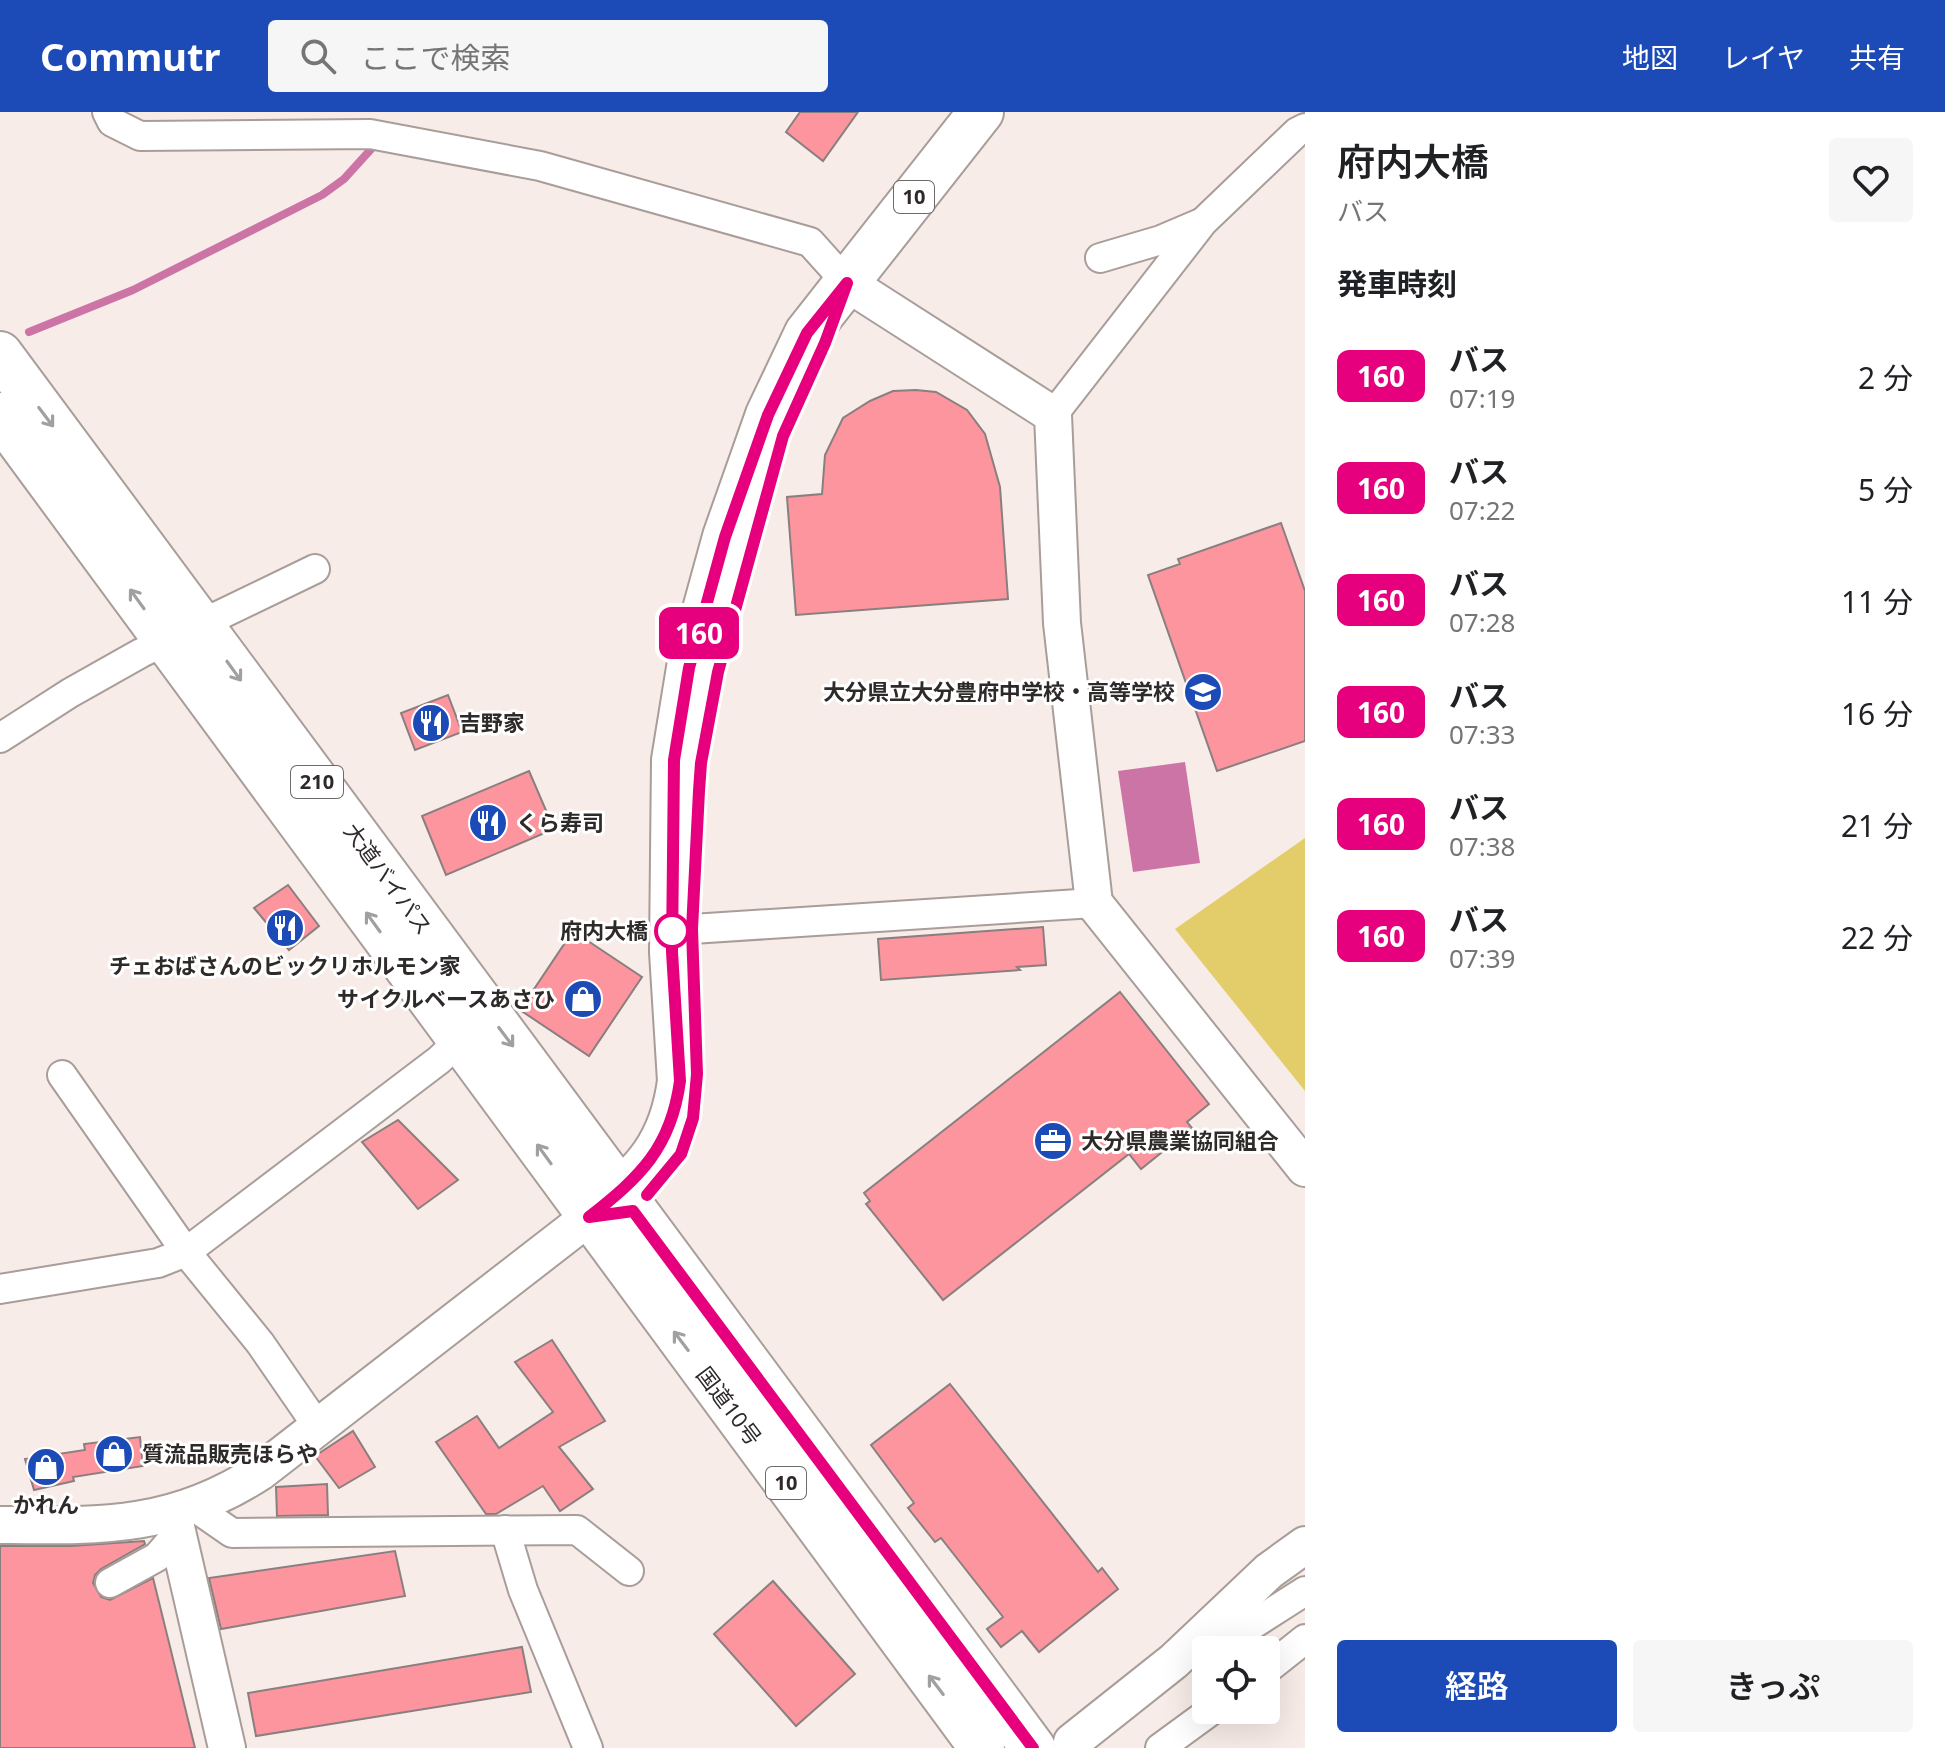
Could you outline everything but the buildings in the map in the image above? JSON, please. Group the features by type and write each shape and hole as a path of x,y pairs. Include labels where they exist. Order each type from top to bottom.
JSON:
{"highway":[{"name":"10","path":"614,1207 661,1147 678,1092 672,952 674,760 689,668 725,537 768,415 807,333 981,112"},
{"name":"10","path":"614,1207 681,1154 693,1118 697,1074 692,929 701,763 718,672 783,436 825,343 847,283"},
{"name":"大道バイパス","path":"0,354 183,632 460,1040 614,1207"},
{"name":"大道バイパス","path":"0,415 183,632 614,1207"},
{"name":"国道10号","path":"614,1207 1052,1745"},
{"name":"国道10号","path":"614,1207 982,1748"}],"street":[{"path":"107,112 112,122 140,136 372,123 540,166 810,242 847,283 1053,415"},
{"path":"1305,128 1297,132 1203,222 1053,415 1062,623 1094,903 1305,1168"},
{"path":"1100,258 1161,240 1203,222"},
{"path":"0,738 70,693 183,632 315,569"},
{"path":"692,929 1094,903"},
{"path":"0,1289 158,1263 186,1252 439,1060 460,1040"},
{"path":"62,1075 186,1252 260,1343 318,1427"},
{"path":"110,1583 157,1557 181,1518 239,1485 614,1207"},
{"path":"181,1518 227,1748"},
{"path":"0,1525 96,1526 181,1518 232,1533 577,1530 629,1571"},
{"path":"505,1530 523,1590 588,1748"},
{"path":"1052,1745 1190,1658 1269,1571 1305,1545"},
{"path":"1235,1636 1305,1591"},
{"path":"1280,1659 1305,1639"},
{"path":"1160,1748 1193,1724"}],"shaded area":[{"path":"1185,762 1200,863 1133,872 1118,771"},
{"path":"1305,838 1305,1091 1175,929"}],"waterway":[{"path":"29,332 133,290 322,195 344,179 373,147"}],"bus line":[{"name":"160","path":"647,1195 681,1154 693,1118 697,1074 692,929 699,791 701,763 718,672 783,436 825,343 847,283 807,333 768,415 725,537 689,668 674,760 672,952 680,1081 677,1102 661,1147 648,1164 621,1192 589,1217 633,1211 1033,1748"}],"place":[{"name":"大分県立大分豊府中学校・高等学校","path":"1203,692"},
{"name":"吉野家","path":"431,723"},
{"name":"くら寿司","path":"488,823"},
{"name":"チェおばさんのビックリホルモン家","path":"285,928"},
{"name":"府内大橋","path":"672,931"},
{"name":"サイクルベースあさひ","path":"583,999"},
{"name":"大分県農業協同組合","path":"1053,1141"},
{"name":"質流品販売ほらや","path":"114,1454"},
{"name":"かれん","path":"46,1467"}]}
